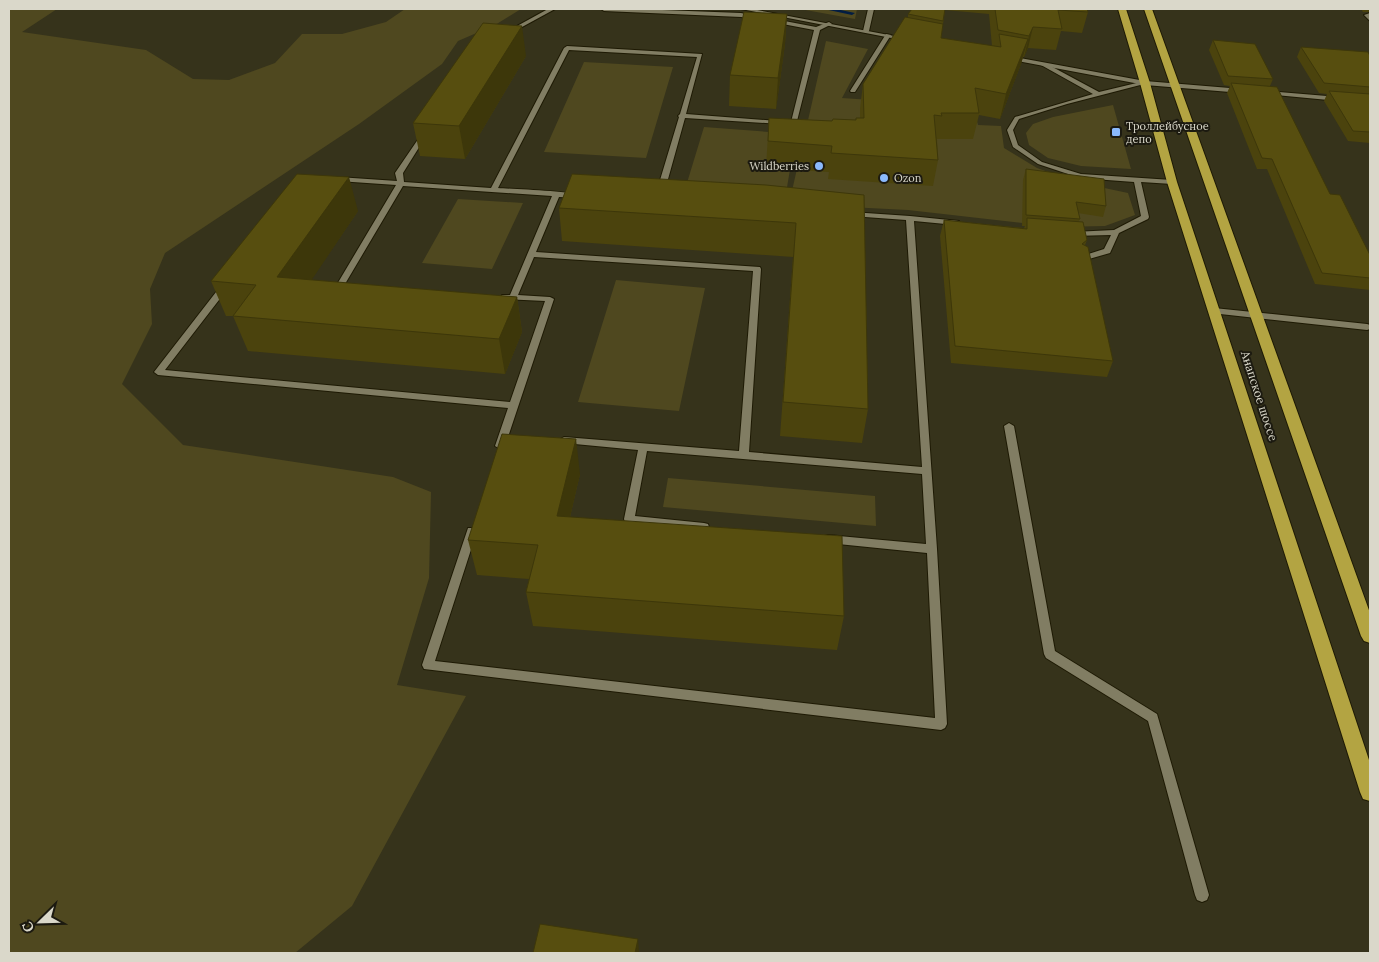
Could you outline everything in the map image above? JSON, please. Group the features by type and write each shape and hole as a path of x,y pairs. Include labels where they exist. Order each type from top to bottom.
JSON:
{"highway":[{"name":"Анапское шоссе","path":"1122,9 1145,83 1172,182 1370,792"},
{"name":"Анапское шоссе","path":"1148,9 1370,636"}],"street":[{"path":"504,35 552,9"},
{"path":"604,9 740,15 817,29 829,24"},
{"path":"744,9 917,41"},
{"path":"866,31 871,9"},
{"path":"1370,15 1367,15 1370,19"},
{"path":"681,116 794,124 817,29"},
{"path":"853,91 888,35"},
{"path":"493,190 566,48 700,55 658,201"},
{"path":"1004,57 1145,83 1254,92"},
{"path":"1043,64 1098,94"},
{"path":"1145,83 1078,98 1017,118 1010,130 1015,146 1040,163 1080,176 1172,182"},
{"path":"1264,92 1351,100"},
{"path":"359,287 340,286 401,183 399,173 432,123"},
{"path":"328,178 584,196"},
{"path":"1064,234 1116,232 1145,217 1137,179"},
{"path":"513,297 557,194"},
{"path":"842,213 968,224"},
{"path":"476,518 428,666 941,724 932,549 910,218"},
{"path":"1082,260 1107,251 1116,232"},
{"path":"531,254 757,269 744,455"},
{"path":"231,278 158,372 513,405"},
{"path":"494,296 550,300 513,405 508,436 497,454"},
{"path":"1214,311 1367,327"},
{"path":"1009,426 1050,654 1152,718 1202,895"},
{"path":"553,439 926,471"},
{"path":"643,447 629,519 717,528"},
{"path":"814,537 932,549"}],"shaded area":[{"path":"9,9 57,9 22,32 146,50 193,79 229,80 275,63 302,34 342,34 386,22 405,9 521,9 495,25 458,41 442,64 359,124 165,253 150,289 152,324 122,384 183,445 393,477 431,492 429,578 397,685 466,696 352,906 295,953 9,953"},
{"path":"800,9 857,9 855,19"},
{"path":"826,41 868,49 842,98 900,102 976,117 978,125 1001,126 1004,148 1037,168 1076,182 1128,193 1135,215 1105,226 1057,227 908,210 789,204"},
{"path":"584,62 673,67 646,158 544,152"},
{"path":"1113,105 1131,169 1081,166 1048,158 1029,145 1026,133 1033,124 1053,117"},
{"path":"704,127 796,134 784,205 683,196"},
{"path":"458,199 523,203 492,269 422,263"},
{"path":"616,280 705,288 679,411 578,402"},
{"path":"668,478 875,496 876,526 663,507"}],"building":[{"path":"912,9 945,9 943,21 908,14"},
{"path":"995,9 1087,9 1088,12 1058,10 1062,29 1033,27 1029,36 998,30"},
{"path":"744,12 787,14 778,78 730,75"},
{"path":"905,17 943,24 941,38 1001,47 999,34 1028,39 1006,94 975,88 979,113 941,113 942,116 934,115 938,160 831,153 832,146 768,141 769,118 832,121 833,119 856,120 856,118 864,118 863,84"},
{"path":"483,23 522,26 459,126 413,123"},
{"path":"1213,40 1255,44 1273,79 1228,76"},
{"path":"1301,47 1368,52 1370,56 1370,87 1324,83"},
{"path":"1231,83 1277,87 1330,194 1340,195 1370,255 1370,278 1322,273 1272,159 1262,158"},
{"path":"1329,91 1370,94 1370,132 1353,131"},
{"path":"1026,169 1104,179 1106,206 1076,202 1080,219 1026,215"},
{"path":"297,174 349,177 277,277 517,297 499,339 233,316 256,285 211,281"},
{"path":"572,174 766,185 864,195 868,409 783,402 796,223 559,208"},
{"path":"1027,218 1083,222 1087,240 1082,244 1088,247 1113,361 955,346 944,220 1027,229"},
{"path":"502,434 576,439 557,516 842,536 844,616 526,592 538,545 468,540"},
{"path":"540,924 638,939 635,953 533,953"}],"waterway":[{"path":"827,9 852,13"}],"place":[{"name":"Троллейбусное депо","path":"1116,132"},
{"name":"Wildberries","path":"819,166"},
{"name":"Ozon","path":"884,178"}]}
